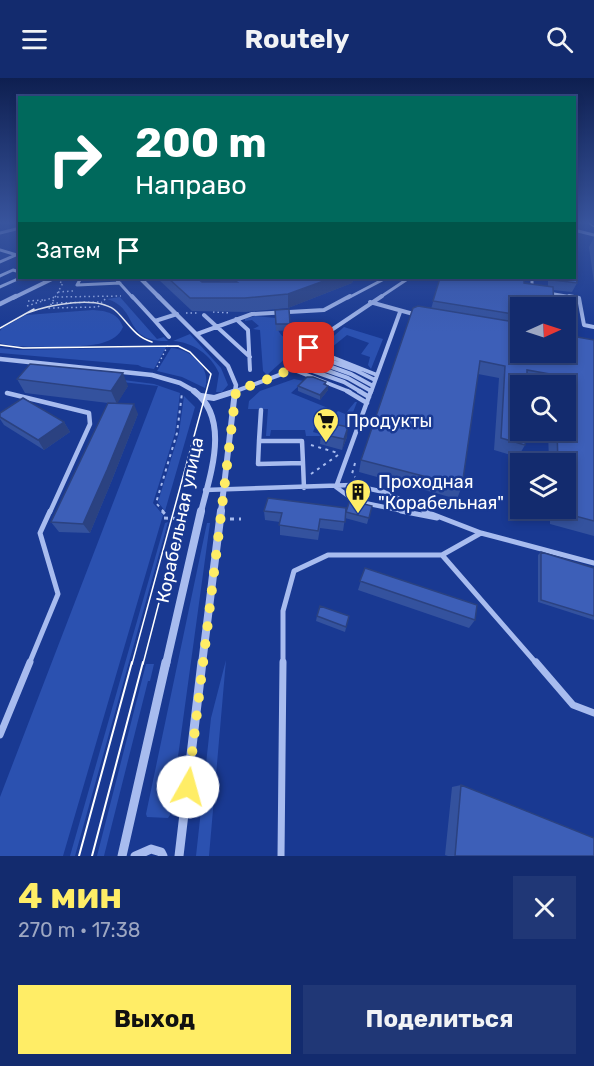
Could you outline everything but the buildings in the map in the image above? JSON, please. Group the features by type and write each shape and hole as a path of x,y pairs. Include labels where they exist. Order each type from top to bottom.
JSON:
{"street":[{"path":"0,304 52,279"},
{"name":"Корабельная улица","path":"141,279 228,366 235,381 236,391 179,856"},
{"path":"0,359 160,377 185,385 200,395 214,398 236,391"},
{"name":"Корабельная улица","path":"122,856 205,490 216,429 214,415 200,395"},
{"path":"135,856 151,849 161,852 163,856"}],"lane":[{"path":"0,276 14,270 18,271"},
{"path":"0,287 18,279"},
{"path":"80,279 77,285 120,283"},
{"path":"116,279 170,338"},
{"path":"197,334 245,316 324,310 384,279"},
{"path":"236,391 282,374 321,337 407,279"},
{"path":"532,279 532,291"},
{"path":"544,293 579,298 584,325 594,327"},
{"path":"370,302 400,312 428,317"},
{"path":"336,487 400,312"},
{"path":"155,321 177,314"},
{"path":"204,315 250,357"},
{"path":"236,319 248,330 250,370"},
{"path":"305,352 351,374 375,380"},
{"path":"305,352 358,366 375,380"},
{"path":"297,360 348,378 371,391"},
{"path":"293,364 344,382 369,397"},
{"path":"289,368 340,387 367,403"},
{"path":"0,735 58,594 40,533 90,424 88,413 7,393"},
{"path":"261,410 258,464 303,464"},
{"path":"259,441 302,441 304,488"},
{"path":"205,490 352,485 384,492 481,534 594,563"},
{"path":"336,487 355,501 445,520"},
{"path":"281,856 284,611 294,571 328,555 442,555 481,534"},
{"path":"442,555 573,705 594,713"}],"path":[{"path":"58,292 49,308 98,307 107,296"},
{"path":"27,306 55,297 122,296 125,299 132,297"},
{"path":"20,301 46,300"},
{"path":"52,303 102,302"},
{"path":"186,314 242,313 245,316"},
{"path":"156,370 170,338"},
{"path":"181,540 188,519 165,516 156,503 177,433 182,393"},
{"path":"302,445 339,451 338,454"},
{"path":"338,454 356,459 352,474 355,478 362,480"},
{"path":"304,476 328,464 338,454"},
{"path":"230,519 241,519"}],"shaded area":[{"path":"120,297 157,339 164,337 168,341 154,340 137,331 124,310 107,299"},
{"path":"93,310 107,312 121,322 123,327 112,339 82,346 34,347 0,343 2,328 26,315"},
{"path":"255,316 276,318 279,332 299,346 267,375 263,371 260,330 253,329 259,326 252,320 245,321"},
{"path":"344,327 383,339 371,369 368,365 370,357 361,354 369,343 347,335 326,352 319,349"},
{"path":"190,334 221,368 228,385 222,392 216,392 219,373 206,355 188,344 173,341"},
{"path":"166,347 154,369 138,365 0,353 0,348 19,350"},
{"path":"171,348 186,352 198,361 205,373 205,388 182,377 157,371"},
{"path":"93,376 154,384 180,393 175,433 153,503 163,515 63,856 0,856 0,797 158,386 86,378"},
{"path":"294,379 304,381 291,393 328,408 327,411 335,414 338,411 345,414 357,402 345,433 315,427 313,432 323,436 306,436 305,430 271,430 270,436 266,436 268,409 248,409 249,401 260,391"},
{"path":"184,396 195,407 165,511 158,502 179,433"},
{"path":"168,522 75,856 70,856 165,523"},
{"path":"207,523 210,523 170,815 168,818 147,817 146,814"},
{"path":"226,660 209,856 196,856 211,718"},
{"path":"146,664 154,664 150,681 148,681 104,856 97,856"}],"tram line":[{"path":"27,313 60,304 98,303 117,312 137,333 152,342"},
{"path":"0,328 34,309"},
{"path":"0,345 23,348 178,346 190,352 211,374 132,664"},
{"path":"143,664 176,537"},
{"path":"79,856 132,662"},
{"path":"92,856 143,662"}],"place":[{"name":"Продукты","path":"326,444"},
{"name":"Проходная \"Корабельная\"","path":"358,515"}],"route":[{"path":"188,787 236,391 282,374 309,348"}]}
